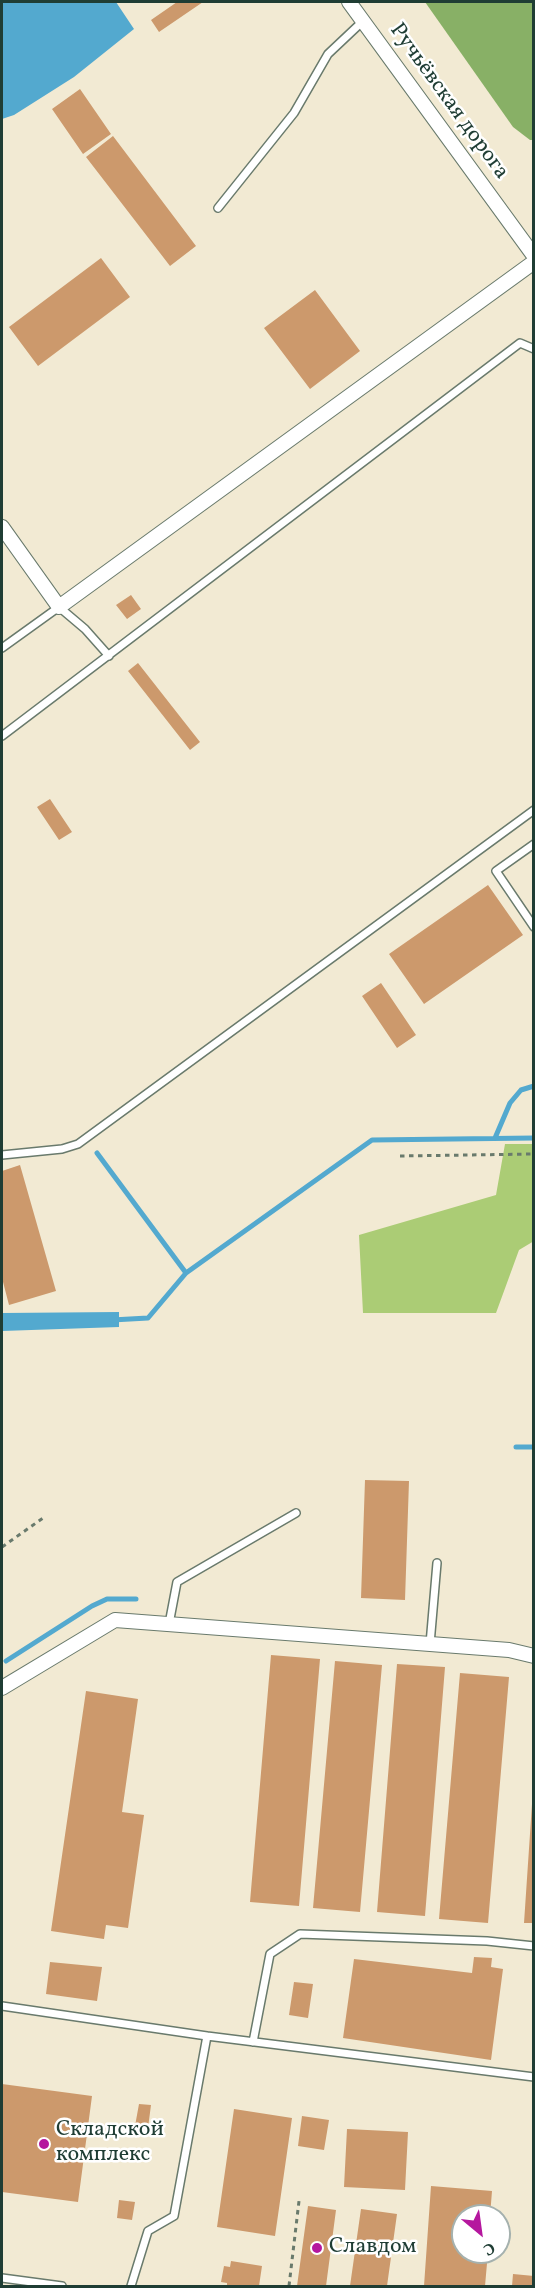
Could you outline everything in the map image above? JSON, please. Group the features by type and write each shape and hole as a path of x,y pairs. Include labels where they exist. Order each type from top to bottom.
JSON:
{"street":[{"name":"Ручьёвская дорога","path":"349,2 534,256"},
{"path":"2,527 59,607 534,262"},
{"path":"2,1686 115,1620 509,1650 534,1656"}],"lane":[{"path":"218,208 294,113 328,54 363,21"},
{"path":"2,736 520,343 534,349"},
{"path":"2,648 59,607 85,629 109,656"},
{"path":"2,1155 62,1149 78,1144 534,810"},
{"path":"534,844 496,871 534,927"},
{"path":"169,1624 177,1582 296,1513"},
{"path":"430,1644 437,1563"},
{"path":"253,2042 270,1954 300,1934 487,1941 534,1946"},
{"path":"2,2006 207,2036 534,2077"},
{"path":"131,2286 148,2231 174,2216 207,2036"},
{"path":"2,2278 62,2286"}],"path":[{"path":"400,1156 534,1154"},
{"path":"2,1547 44,1518"},
{"path":"289,2286 299,2201"}],"green space":[{"path":"425,2 533,2 533,140 513,127"},
{"path":"505,1144 533,1144 534,1241 519,1250 496,1313 363,1313 359,1235 496,1195"}],"water":[{"path":"2,2 116,2 134,29 74,77 14,115 2,119"},
{"path":"119,1312 119,1327 2,1331 2,1313"}],"building":[{"path":"177,2 203,2 159,32 151,20"},
{"path":"80,89 111,134 83,154 52,109"},
{"path":"113,136 196,246 170,266 86,157"},
{"path":"101,258 130,297 38,366 9,327"},
{"path":"315,290 360,351 310,389 264,328"},
{"path":"131,595 141,609 127,619 116,605"},
{"path":"138,663 200,742 190,750 128,671"},
{"path":"50,799 72,832 59,840 37,807"},
{"path":"488,885 523,935 424,1004 389,954"},
{"path":"381,983 416,1035 397,1048 362,996"},
{"path":"20,1165 56,1291 9,1305 2,1278 2,1171"},
{"path":"365,1480 409,1481 405,1600 361,1598"},
{"path":"271,1655 320,1659 299,1906 250,1902"},
{"path":"335,1661 382,1665 360,1912 313,1908"},
{"path":"397,1664 445,1667 425,1916 377,1912"},
{"path":"460,1673 509,1677 488,1923 439,1919"},
{"path":"86,1691 138,1699 122,1812 144,1815 128,1928 106,1925 104,1939 51,1931"},
{"path":"532,1804 534,1804 534,1923 524,1923"},
{"path":"474,1957 492,1958 491,1967 503,1969 491,2060 343,2038 354,1959 472,1973"},
{"path":"50,1962 102,1967 97,2001 46,1994"},
{"path":"294,1982 313,1984 308,2018 289,2015"},
{"name":"Складской комплекс","path":"2,2084 92,2096 78,2202 2,2192"},
{"path":"139,2104 151,2105 148,2128 135,2126"},
{"path":"234,2109 292,2118 275,2236 217,2227"},
{"path":"302,2116 329,2120 324,2150 298,2146"},
{"path":"347,2129 408,2132 405,2190 344,2187"},
{"path":"431,2186 492,2191 491,2204 451,2204 451,2264 487,2264 485,2286 424,2286"},
{"path":"119,2200 135,2202 132,2220 117,2218"},
{"name":"Славдом","path":"308,2206 336,2210 326,2286 297,2286"},
{"path":"361,2209 397,2214 387,2286 350,2286"},
{"path":"231,2261 262,2266 259,2286 227,2286 227,2283 221,2282 224,2266 230,2267"},
{"path":"513,2274 534,2276 534,2286 512,2286"}],"waterway":[{"path":"495,1138 510,1103 521,1090 534,1086"},
{"path":"97,1153 186,1273 372,1140 534,1138"},
{"path":"112,1320 148,1318 186,1273"},
{"path":"516,1447 534,1447"},
{"path":"6,1661 92,1606 107,1599 136,1599"}],"place":[{"name":"Складской комплекс","path":"44,2144"},
{"name":"Славдом","path":"317,2248"}]}
